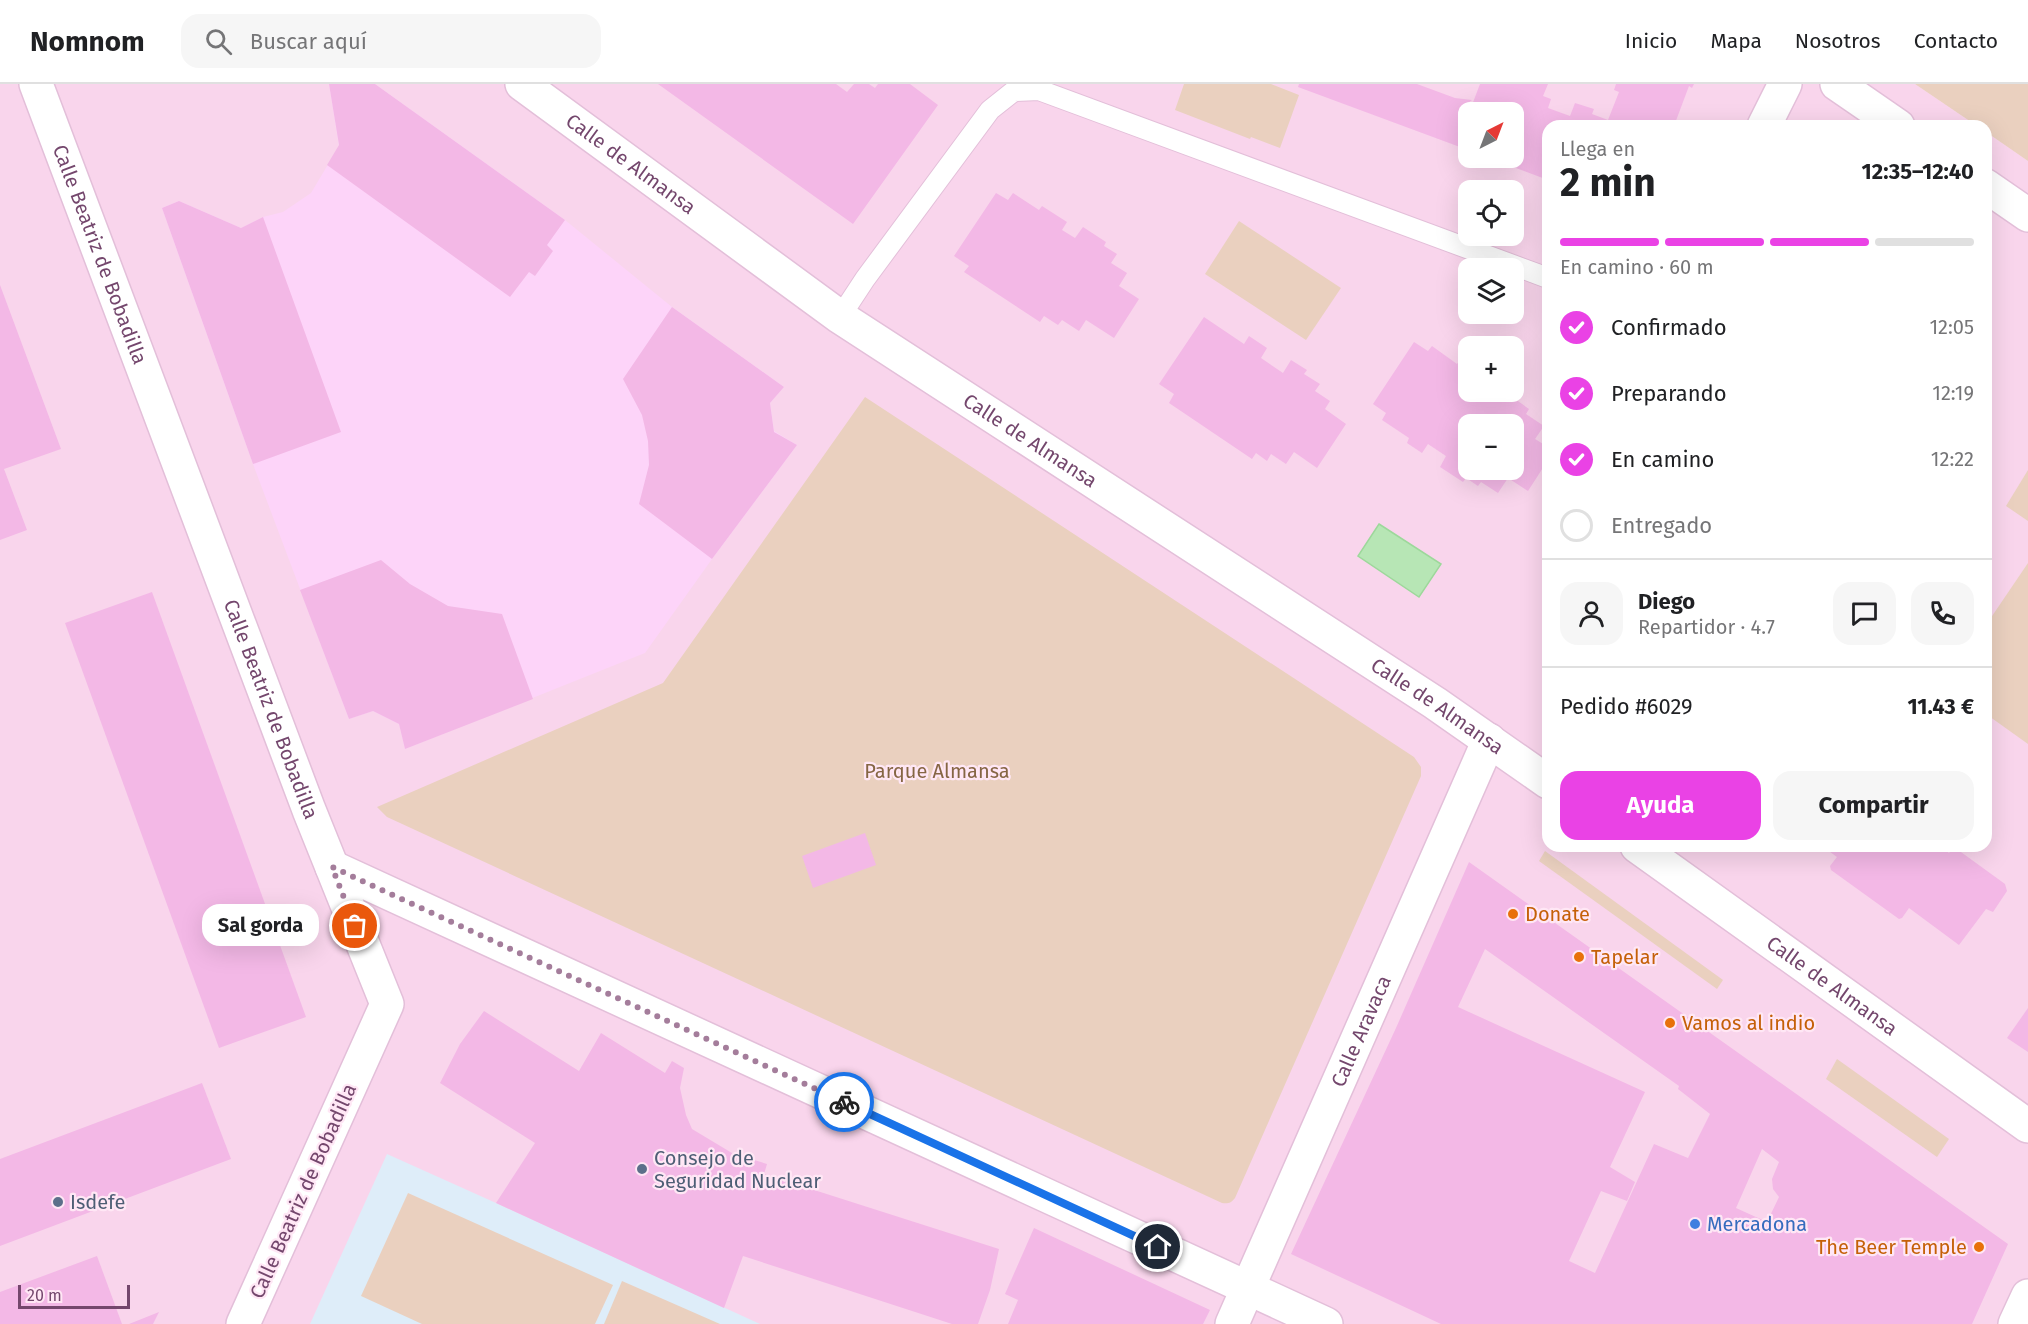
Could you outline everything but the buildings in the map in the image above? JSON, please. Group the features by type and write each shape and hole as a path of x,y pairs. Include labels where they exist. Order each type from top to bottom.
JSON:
{"street":[{"name":"Calle Beatriz de Bobadilla","path":"36,84 332,867 387,1004 243,1324"},
{"name":"Calle de Almansa","path":"522,84 840,317 1489,740 1542,778"},
{"path":"1767,120 1785,84"},
{"path":"1837,84 1889,120"},
{"path":"1992,190 2028,215"},
{"name":"Calle Aravaca","path":"1232,1324 1489,740"},
{"name":"Calle de Almansa","path":"1645,852 2028,1126"},
{"path":"332,867 1326,1324"},
{"path":"2016,1324 2028,1296"}],"lane":[{"path":"840,317 865,279 990,110 1014,90 1039,90 1542,276"}],"shaded area":[{"path":"0,84 1915,84 1968,120 1542,120 1542,852 1992,852 1992,136 2028,161 2028,1324 0,1324"},
{"path":"329,84 375,84 565,220 672,307 784,387 770,403 774,431 797,445 645,653 405,749 399,724 373,711 349,719 253,464 162,208 179,201 241,228 263,217 283,212 311,193 339,146"},
{"path":"1379,524 1441,564 1419,597 1358,556"},
{"path":"387,1154 496,1203 760,1324 310,1324"}],"green space":[{"path":"1184,84 1271,84 1299,95 1280,148 1175,110"},
{"path":"1915,84 2028,84 2028,161 1992,136 1992,120 1968,120"},
{"path":"1239,221 1341,288 1306,340 1205,274"},
{"name":"Parque Almansa","path":"865,397 1414,757 1421,767 1421,776 1235,1198 1229,1203 1222,1203 387,817 377,807 663,683"},
{"path":"2028,470 2028,521 2006,506"},
{"path":"2028,563 2028,744 1992,718 1992,616"},
{"path":"1546,852 1723,980 1717,989 1539,861"},
{"path":"1837,1059 1949,1139 1937,1157 1826,1079"},
{"path":"408,1193 613,1285 595,1324 422,1324 361,1296"},
{"path":"622,1281 720,1324 604,1324"}],"way so far":[{"path":"355,926 332,867 844,1102"}],"place":[{"name":"Donate","path":"1513,914"},
{"name":"Sal gorda","path":"355,926"},
{"name":"Tapelar","path":"1579,957"},
{"name":"Vamos al indio","path":"1670,1023"},
{"name":"Consejo de Seguridad Nuclear","path":"642,1169"},
{"name":"Isdefe","path":"58,1202"},
{"name":"Mercadona","path":"1695,1224"},
{"name":"The Beer Temple","path":"1979,1247"}],"route":[{"path":"844,1102 1158,1247"}]}
